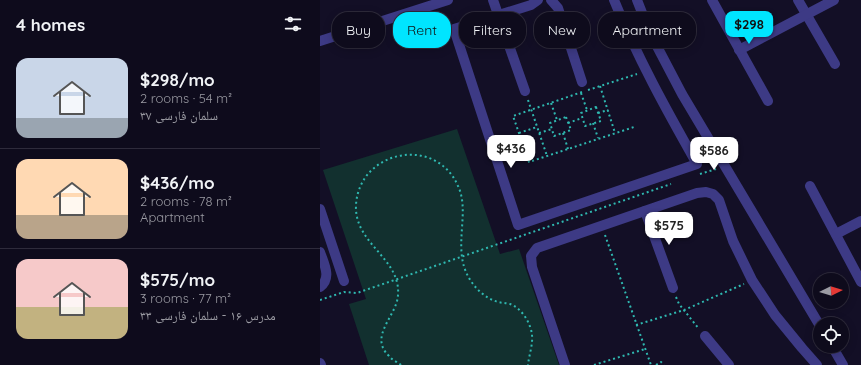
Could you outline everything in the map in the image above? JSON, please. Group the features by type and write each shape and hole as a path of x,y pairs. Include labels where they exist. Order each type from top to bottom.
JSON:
{"street":[{"path":"320,41 448,0"},
{"path":"493,0 497,12"},
{"path":"508,12 531,5 538,0"},
{"path":"551,0 558,8 582,88"},
{"path":"460,48 518,225 697,164 647,71 614,0"},
{"path":"637,0 650,33 682,94 815,317"},
{"path":"712,0 768,101"},
{"path":"798,0 835,64"},
{"path":"739,50 834,0"},
{"path":"459,27 454,29 459,44"},
{"path":"510,48 526,91"},
{"path":"810,186 861,282"},
{"path":"565,365 532,266 531,256 537,248 697,193 706,192 713,194 719,200 733,241 752,280 775,316 792,338 817,365"},
{"path":"320,208 344,281"},
{"path":"645,211 673,288"},
{"path":"836,234 861,221"},
{"path":"320,252 327,273 325,282 320,287"},
{"path":"705,336 729,365"},
{"path":"836,353 843,365"}],"path":[{"path":"634,126 529,162 513,116 551,103 582,88 600,86 647,71"},
{"path":"600,86 615,133"},
{"path":"582,88 587,110"},
{"path":"526,91 547,156"},
{"path":"551,103 557,120"},
{"path":"596,107 598,113 601,121 585,126 581,112 596,107"},
{"path":"598,113 608,110"},
{"path":"566,117 568,123 570,130 554,136 550,123 566,117"},
{"path":"568,123 583,118"},
{"path":"593,123 598,138"},
{"path":"519,133 537,127"},
{"path":"539,133 552,129"},
{"path":"563,133 568,149"},
{"path":"401,365 386,354 381,339 384,328 393,312 398,296 396,280 388,262 374,248 360,228 356,205 360,189 368,175 379,164 394,157 411,154 428,157 443,166 454,178 461,194 462,218 460,244 467,276 483,294 496,302 511,304 525,317 532,335 528,365"},
{"path":"695,176 724,166"},
{"path":"320,300 344,292 357,293 673,184"},
{"path":"602,226 651,365"},
{"path":"636,324 684,310 752,280"},
{"path":"673,288 679,304 705,336"},
{"path":"594,365 645,349"},
{"path":"656,365 661,362 664,365"}],"green space":[{"path":"457,129 500,254 519,249 559,365 369,365 349,304 366,299 323,170"}]}
